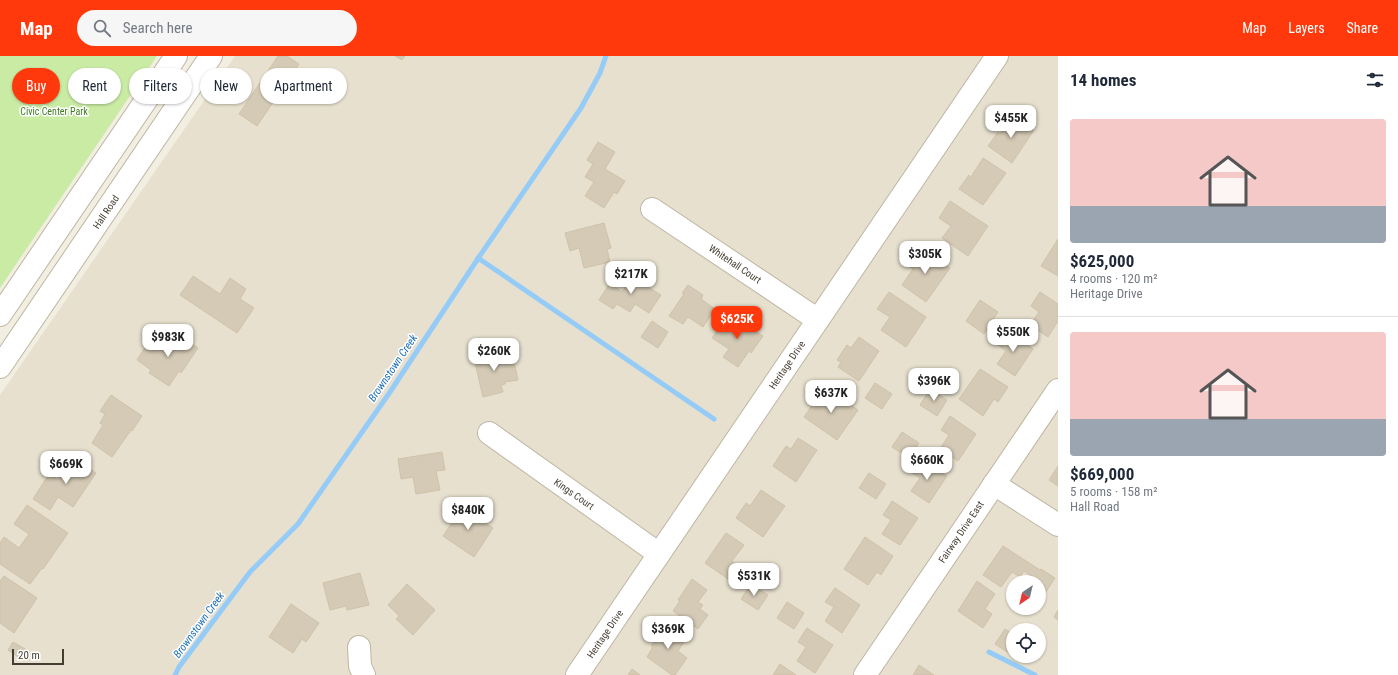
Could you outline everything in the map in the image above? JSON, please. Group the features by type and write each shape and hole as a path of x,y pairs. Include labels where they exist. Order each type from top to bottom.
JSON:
{"street":[{"path":"0,315 176,56"},
{"name":"Hall Road","path":"1,365 211,56"},
{"name":"Heritage Drive","path":"578,675 997,56"},
{"name":"Whitehall Court","path":"652,209 818,320"},
{"name":"Fairway Drive East","path":"865,675 1058,390"},
{"name":"Kings Court","path":"489,433 659,554"},
{"path":"994,484 1058,525"},
{"path":"359,647 360,666 364,675"}],"shaded area":[{"path":"235,56 1058,56 1058,675 0,675 0,395 202,104 252,104 252,68 227,68"}],"green space":[{"name":"Civic Center Park","path":"0,56 157,56 149,68 129,68 129,97 0,288"}],"building":[{"path":"278,56 287,56 299,64 296,68 270,68"},
{"path":"395,56 405,56 402,60"},
{"path":"260,83 260,104 272,104 257,126 239,114 246,104 252,104 252,95"},
{"path":"1012,115 1034,130 1012,163 988,146 998,132 1000,134"},
{"path":"598,142 615,152 605,169 625,181 617,194 614,192 604,208 585,196 594,182 585,177 593,164 587,160"},
{"path":"983,158 1006,173 983,205 959,189 969,175 971,177"},
{"path":"950,201 988,226 968,256 942,238 951,226 939,218"},
{"path":"604,223 611,248 607,249 610,262 584,268 579,248 570,251 565,233"},
{"path":"1058,239 1058,276 1041,266"},
{"path":"920,248 950,268 926,302 902,285 913,269 908,266"},
{"path":"635,273 648,281 645,285 661,295 649,313 635,304 630,312 617,304 613,309 599,300 610,283 622,292"},
{"path":"193,276 220,294 230,278 246,289 240,299 254,308 237,333 180,295"},
{"path":"688,285 703,295 701,299 715,309 703,327 688,317 683,324 669,316 684,294 682,293"},
{"path":"889,292 926,317 906,347 881,330 890,317 877,309"},
{"path":"1040,292 1058,304 1058,321 1048,337 1030,325 1039,312 1031,306"},
{"path":"980,300 998,312 984,334 966,321"},
{"path":"727,317 735,322 737,319 763,336 751,353 749,351 738,367 723,357 729,349 712,338"},
{"path":"652,321 668,332 658,348 641,337"},
{"path":"173,331 198,348 181,373 179,371 169,386 149,373 151,370 137,360 148,343 160,351"},
{"path":"1007,331 1033,349 1015,376 997,364 1006,351 998,345"},
{"path":"859,337 879,351 859,381 838,367 841,362 837,360 847,345 851,348"},
{"path":"492,349 495,361 513,357 518,380 505,382 505,384 501,385 503,392 483,397 473,354"},
{"path":"980,369 1008,387 998,402 994,399 983,416 959,399"},
{"path":"875,383 892,394 882,409 865,398"},
{"path":"829,388 858,410 837,440 804,417 820,394 823,396"},
{"path":"930,389 947,400 937,416 920,405"},
{"path":"111,395 142,416 112,457 92,443 103,425 100,423 105,414 100,411"},
{"path":"950,416 976,434 958,461 940,449 949,435 941,430"},
{"path":"902,432 919,443 909,458 892,447"},
{"path":"798,438 817,450 796,482 773,466 786,446 791,449"},
{"path":"442,452 445,470 436,471 440,490 416,494 413,477 401,479 398,459"},
{"path":"73,457 96,473 73,507 58,497 50,510 33,499 49,474 57,479"},
{"path":"921,459 947,476 929,503 911,491 920,478 912,473"},
{"path":"1058,466 1058,486 1049,480"},
{"path":"869,473 886,484 876,499 859,488"},
{"path":"761,490 785,506 763,537 736,518 746,503 750,506"},
{"path":"892,501 918,518 900,545 882,534 891,520 883,515"},
{"path":"465,503 483,516 481,520 493,528 474,557 443,536"},
{"path":"27,505 68,533 43,569 42,568 30,584 0,564 0,543 4,537 19,548 29,534 14,524"},
{"path":"726,533 744,545 732,561 740,567 731,581 705,563"},
{"path":"865,537 893,556 881,575 877,572 868,585 844,569"},
{"path":"1003,546 1055,578 1046,592 1046,575 1030,575 1024,571 1021,575 1017,575 1012,572 1010,575 1006,575 1006,580 1001,587 983,575"},
{"path":"360,573 369,605 347,610 346,606 330,610 323,583"},
{"path":"4,576 37,598 14,633 0,623 0,581"},
{"path":"692,579 707,590 698,602 703,605 700,609 708,615 698,629 673,611 680,601 678,600"},
{"path":"977,581 995,594 985,609 992,614 983,628 958,611"},
{"path":"407,584 435,610 413,635 396,619 399,616 388,605"},
{"path":"751,584 768,595 758,610 741,599"},
{"path":"835,588 860,605 842,633 825,621 834,607 825,602"},
{"path":"787,602 804,613 794,629 777,618"},
{"path":"291,604 319,623 306,642 302,639 293,653 269,637"},
{"path":"1058,610 1058,620 1054,617"},
{"path":"662,623 686,639 678,651 687,658 675,675 672,675 647,657 653,647 651,646 656,640 652,638"},
{"path":"807,628 833,645 815,673 797,661 806,647 798,642"},
{"path":"1005,629 1006,630 1006,651 995,644"},
{"path":"13,642 30,652 24,661 8,650"},
{"path":"780,664 796,675 773,675"},
{"path":"919,665 934,675 913,675"},
{"path":"632,669 640,675 628,675"}],"waterway":[{"name":"Brownstown Creek","path":"175,675 179,667 250,572 298,524 390,392 477,260 581,108 600,73 606,56"},
{"path":"478,258 714,419"},
{"path":"989,652 1035,675"}]}
